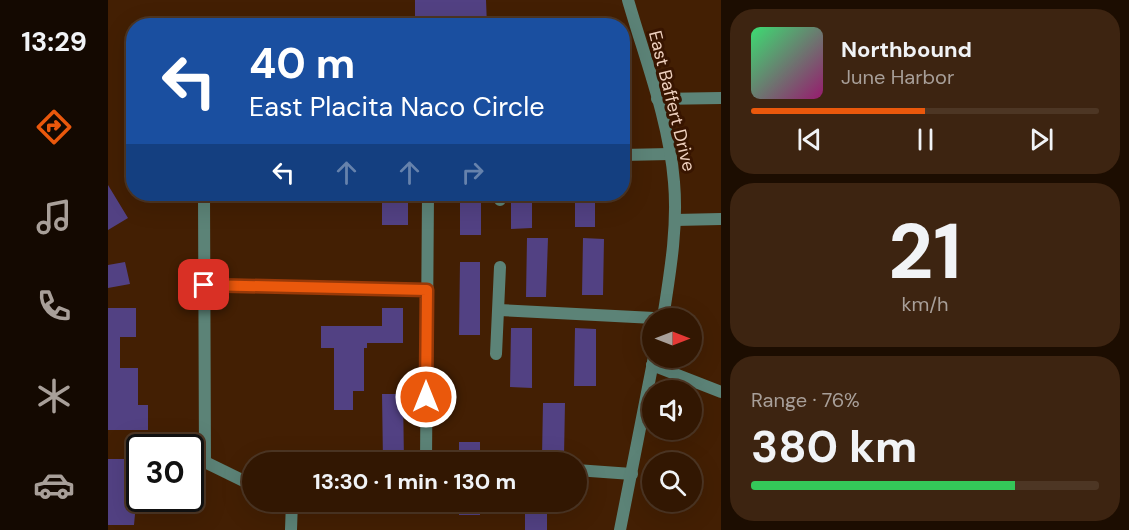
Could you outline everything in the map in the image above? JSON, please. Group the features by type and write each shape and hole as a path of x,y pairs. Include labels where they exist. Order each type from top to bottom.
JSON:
{"street":[{"name":"East Baffert Drive","path":"628,0 657,99 670,154 675,220 664,308"},
{"path":"657,99 721,98"},
{"path":"630,155 670,154"},
{"path":"204,201 205,462 242,480"},
{"path":"426,452 428,201"},
{"path":"675,220 721,219"},
{"path":"496,354 500,267"},
{"path":"204,285 427,290"},
{"path":"499,310 642,317"},
{"path":"620,530 652,368"},
{"path":"668,368 721,392"},
{"path":"587,471 632,474"},
{"path":"291,530 292,512"}],"building":[{"path":"415,0 486,0 487,18 415,18"},
{"path":"108,185 128,218 108,230"},
{"path":"382,201 408,201 408,225 382,225"},
{"path":"460,201 481,201 481,235 460,235"},
{"path":"511,201 532,201 532,228 511,229"},
{"path":"575,201 595,201 595,227 575,227"},
{"path":"527,238 548,238 546,297 526,297"},
{"path":"583,238 604,239 603,295 582,295"},
{"path":"125,262 130,284 108,288 108,265"},
{"path":"460,262 480,262 480,335 459,335"},
{"path":"108,308 136,308 136,337 120,337 120,368 138,368 138,405 148,405 148,430 108,430"},
{"path":"382,308 403,308 403,343 367,343 367,348 364,348 364,391 353,391 353,410 334,410 334,348 321,348 321,326 382,326"},
{"path":"511,328 532,328 532,388 510,387"},
{"path":"575,328 596,329 596,386 574,386"},
{"path":"382,394 403,394 404,452 383,452"},
{"path":"543,403 565,403 564,452 542,452"},
{"path":"459,442 480,442 480,452 459,452"},
{"path":"108,459 126,459 126,512 135,512 134,525 108,525"},
{"path":"459,512 480,512 480,515 459,515"},
{"path":"525,512 547,512 547,530 525,530"}],"route":[{"path":"204,285 427,290 426,397"}]}
